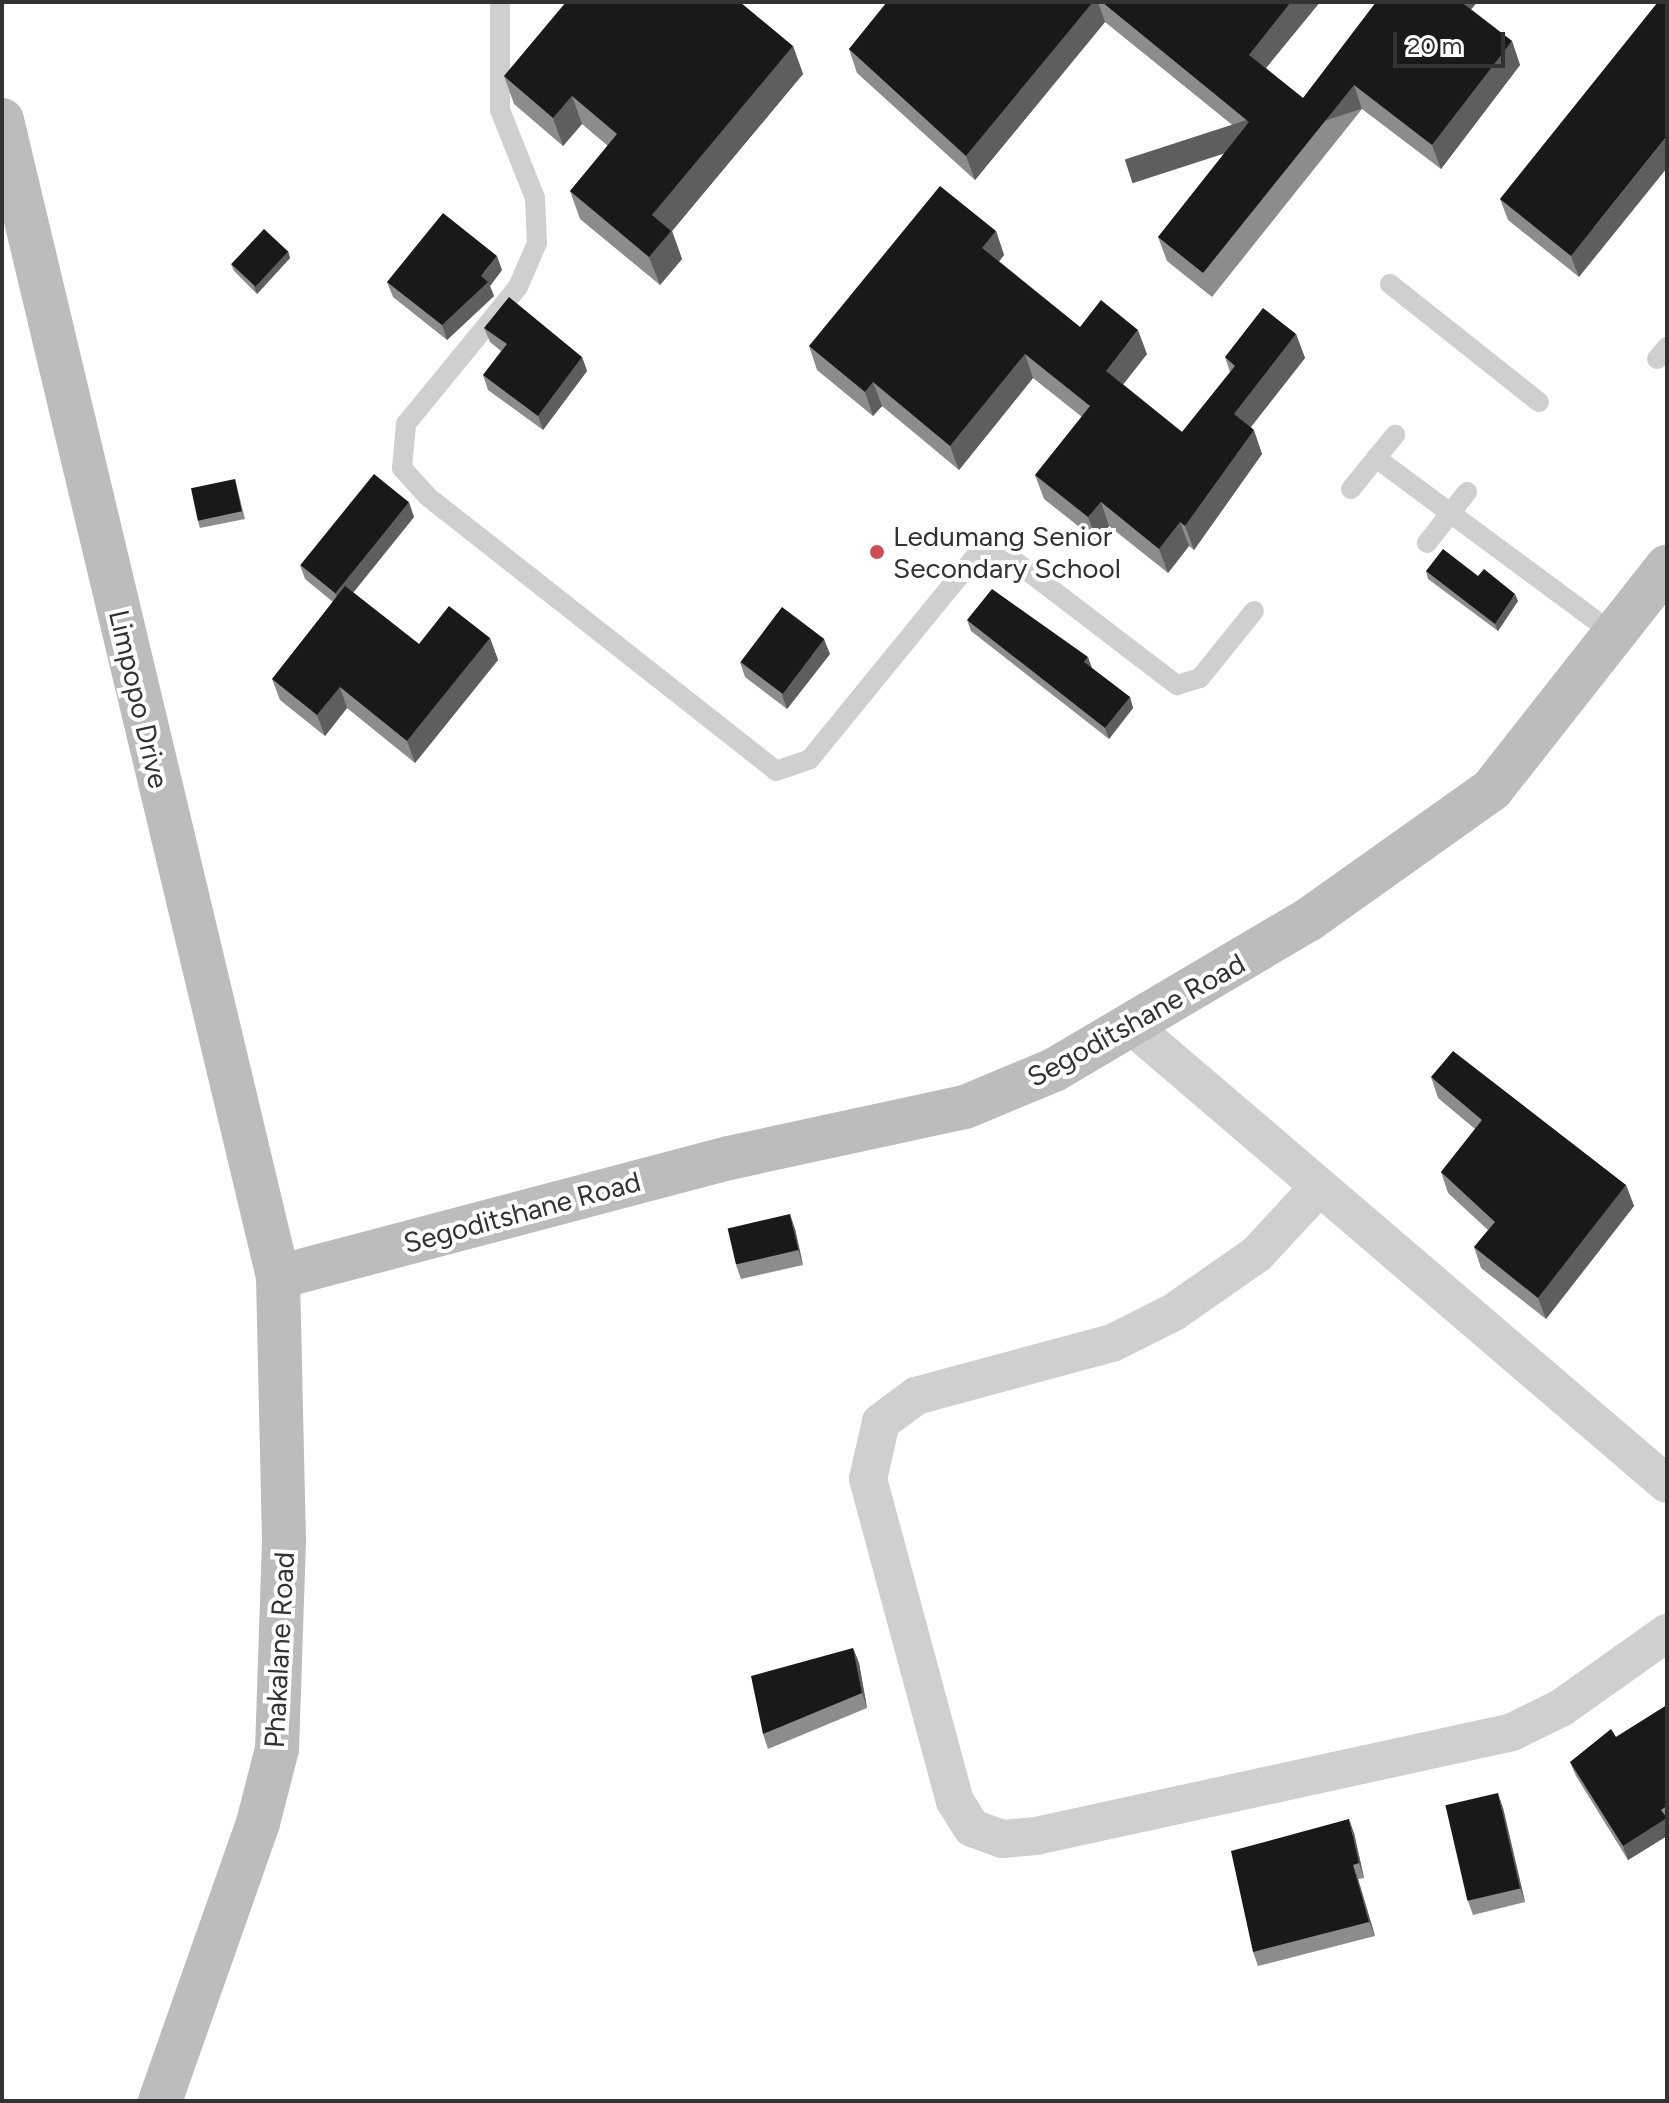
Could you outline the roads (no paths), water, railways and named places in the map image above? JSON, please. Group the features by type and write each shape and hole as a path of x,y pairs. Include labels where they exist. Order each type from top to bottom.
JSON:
{"street":[{"name":"Limpopo Drive","path":"2,120 278,1277"},
{"name":"Segoditshane Road","path":"278,1277 729,1158 965,1107 1134,1028 1308,920 1492,789 1667,567"},
{"path":"1134,1028 1317,1189 1667,1484"},
{"path":"1317,1189 1257,1254 1174,1312 1112,1343 916,1396 881,1422 868,1479 955,1801 972,1828 1002,1839 1036,1836 1512,1732 1561,1708 1667,1633"},
{"name":"Phakalane Road","path":"160,2101 258,1823 277,1749 284,1540 278,1277"}],"lane":[{"path":"500,2 500,110 535,198 537,243 518,287 406,424 402,468 427,496 776,771 810,759 973,559 1008,556 1177,685 1200,678 1254,611"},
{"path":"1390,284 1539,402"},
{"path":"1351,489 1395,435"},
{"path":"1376,458 1448,515 1614,634"},
{"path":"1427,543 1467,492"}],"place":[{"name":"Ledumang Senior Secondary School","path":"877,552"}]}
